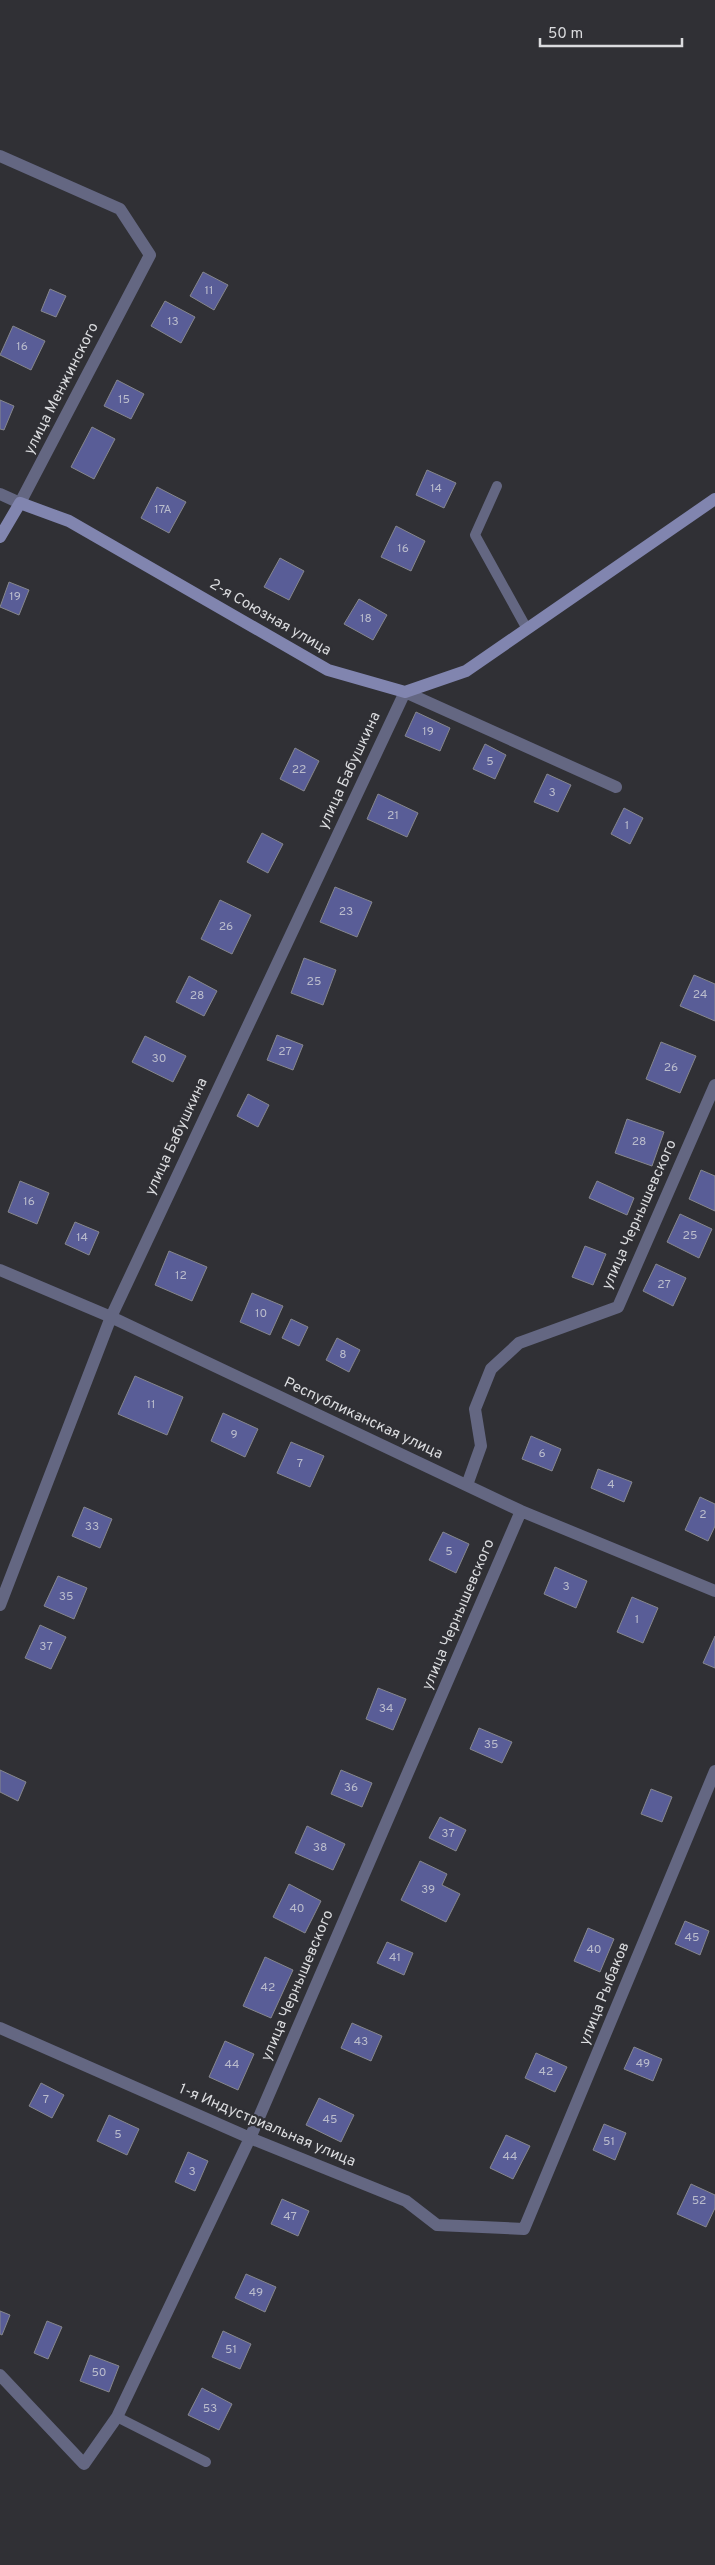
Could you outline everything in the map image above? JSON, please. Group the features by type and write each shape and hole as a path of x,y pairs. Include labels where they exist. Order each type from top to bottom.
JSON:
{"main road":[{"path":"405,692 466,671 715,499"},
{"name":"улица Менжинского","path":"0,537 20,503"},
{"name":"2-я Союзная улица","path":"20,503 69,521 328,670 405,692"}],"street":[{"name":"улица Менжинского","path":"0,156 120,209 150,254 20,503"},
{"name":"2-я Союзная улица","path":"0,494 20,503"},
{"name":"2-я Союзная улица","path":"405,692 616,787"},
{"name":"улица Бабушкина","path":"0,1606 111,1317 405,692"},
{"name":"улица Чернышевского","path":"467,1486 481,1446 475,1409 490,1368 520,1343 618,1307 715,1085"},
{"name":"Республиканская улица","path":"0,1270 111,1317 521,1511 715,1591"},
{"name":"улица Чернышевского","path":"0,2375 84,2464 117,2417 250,2138 521,1511"},
{"name":"улица Рыбаков","path":"524,2229 715,1771"},
{"name":"1-я Индустриальная улица","path":"0,2028 250,2138 406,2201 436,2225 524,2229"}],"lane":[{"path":"497,486 475,535 527,629"},
{"path":"117,2417 206,2462"}],"building":[{"path":"203,272 228,285 214,310 190,296"},
{"path":"50,289 66,296 56,317 41,311"},
{"path":"165,301 195,317 181,343 151,326"},
{"path":"13,326 45,341 31,370 0,355"},
{"path":"117,380 144,394 131,419 104,406"},
{"path":"0,400 14,406 4,430 0,429"},
{"path":"92,427 115,439 94,479 71,467"},
{"path":"427,470 456,483 444,508 416,495"},
{"path":"157,487 186,502 169,533 141,518"},
{"path":"396,526 425,541 411,571 381,557"},
{"path":"280,558 304,571 289,600 264,587"},
{"path":"9,582 29,590 19,615 0,607"},
{"path":"359,599 387,615 373,640 344,624"},
{"path":"416,712 450,728 440,751 405,736"},
{"path":"485,744 506,755 495,779 473,769"},
{"path":"295,748 319,761 304,791 280,779"},
{"path":"547,774 571,785 558,812 534,802"},
{"path":"378,794 418,813 407,837 367,819"},
{"path":"624,808 643,818 630,844 611,834"},
{"path":"262,833 283,844 268,873 247,862"},
{"path":"335,887 372,902 357,937 320,922"},
{"path":"220,900 251,915 232,954 201,939"},
{"path":"304,958 336,970 323,1005 291,993"},
{"path":"694,975 715,984 715,1021 680,1006"},
{"path":"189,976 217,991 204,1016 176,1002"},
{"path":"277,1035 303,1045 293,1070 267,1060"},
{"path":"145,1036 186,1056 173,1082 132,1062"},
{"path":"661,1042 696,1056 680,1093 646,1079"},
{"path":"248,1094 269,1105 258,1127 237,1116"},
{"path":"627,1119 664,1132 652,1166 615,1153"},
{"path":"701,1170 715,1176 715,1211 689,1199"},
{"path":"20,1181 49,1193 37,1224 8,1212"},
{"path":"597,1181 634,1198 627,1215 589,1198"},
{"path":"680,1214 712,1229 699,1258 667,1242"},
{"path":"75,1222 99,1232 89,1255 65,1244"},
{"path":"585,1246 606,1254 593,1285 572,1277"},
{"path":"169,1251 207,1267 192,1301 155,1285"},
{"path":"656,1264 686,1278 673,1306 643,1291"},
{"path":"252,1293 283,1306 270,1335 240,1322"},
{"path":"291,1319 308,1327 299,1346 282,1338"},
{"path":"337,1338 360,1350 349,1372 326,1360"},
{"path":"135,1376 183,1397 167,1435 118,1414"},
{"path":"223,1413 258,1429 245,1457 211,1441"},
{"path":"531,1436 561,1449 552,1471 522,1459"},
{"path":"291,1442 324,1456 310,1487 277,1473"},
{"path":"598,1469 632,1482 624,1502 591,1488"},
{"path":"700,1497 715,1504 715,1526 708,1541 685,1530"},
{"path":"84,1507 112,1519 100,1548 72,1536"},
{"path":"443,1532 469,1544 456,1573 429,1560"},
{"path":"555,1567 587,1581 576,1608 544,1594"},
{"path":"58,1576 87,1588 74,1619 44,1606"},
{"path":"632,1597 658,1608 643,1643 617,1632"},
{"path":"40,1625 66,1637 51,1669 25,1658"},
{"path":"715,1636 715,1668 703,1663"},
{"path":"378,1688 406,1699 393,1730 366,1719"},
{"path":"479,1728 512,1742 502,1763 470,1749"},
{"path":"0,1770 26,1782 18,1801 0,1792"},
{"path":"341,1770 372,1783 362,1807 331,1794"},
{"path":"651,1789 672,1797 662,1822 641,1814"},
{"path":"440,1817 466,1830 456,1851 429,1838"},
{"path":"307,1826 345,1844 333,1870 295,1853"},
{"path":"420,1861 447,1874 442,1885 460,1894 446,1922 401,1900"},
{"path":"289,1884 321,1901 305,1933 273,1917"},
{"path":"685,1921 709,1931 700,1955 675,1944"},
{"path":"588,1928 614,1939 600,1972 574,1961"},
{"path":"387,1942 413,1953 404,1975 377,1963"},
{"path":"265,1957 293,1970 271,2018 243,2006"},
{"path":"352,2023 382,2036 371,2061 341,2048"},
{"path":"225,2041 254,2054 238,2090 209,2077"},
{"path":"634,2047 662,2059 653,2081 624,2069"},
{"path":"536,2053 567,2067 555,2092 525,2078"},
{"path":"41,2083 64,2095 52,2118 29,2106"},
{"path":"319,2098 354,2115 341,2142 306,2125"},
{"path":"109,2115 139,2129 127,2155 97,2141"},
{"path":"604,2124 626,2133 615,2160 593,2150"},
{"path":"506,2135 530,2146 513,2179 490,2168"},
{"path":"188,2152 208,2161 195,2191 175,2182"},
{"path":"691,2184 715,2195 715,2208 706,2227 677,2214"},
{"path":"282,2199 309,2211 298,2236 271,2224"},
{"path":"246,2274 276,2287 265,2312 235,2298"},
{"path":"0,2311 10,2315 2,2335 0,2334"},
{"path":"47,2321 62,2327 48,2359 34,2353"},
{"path":"223,2331 251,2344 240,2369 212,2357"},
{"path":"90,2355 119,2366 109,2392 80,2381"},
{"path":"202,2388 232,2404 219,2430 188,2415"}]}
